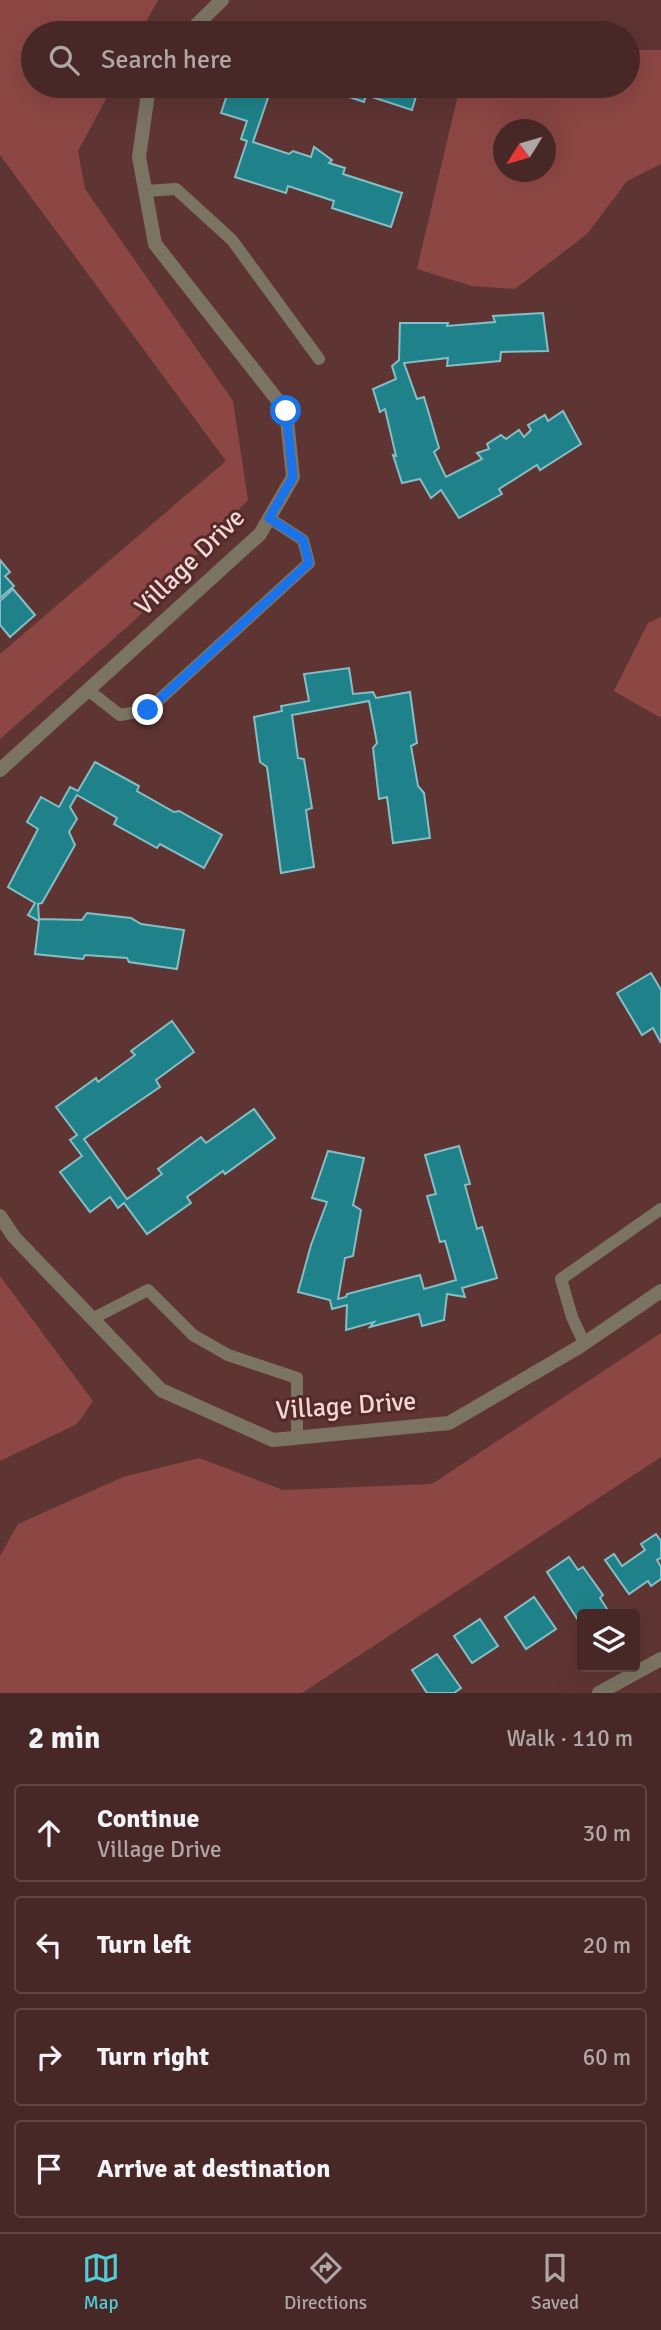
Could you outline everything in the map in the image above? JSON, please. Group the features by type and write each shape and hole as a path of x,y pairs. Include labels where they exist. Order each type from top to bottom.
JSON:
{"street":[{"path":"200,21 222,0"},
{"name":"Village Drive","path":"0,770 260,534 293,477 286,411 155,244 139,157 147,98"},
{"name":"Village Drive","path":"0,1216 14,1237 161,1390 273,1440 449,1423 584,1343 661,1291"},
{"path":"599,1693 661,1658"}],"lane":[{"path":"145,191 176,189 232,240 319,359"},
{"path":"88,690 120,715 148,710 309,563 303,540 269,518"},
{"path":"584,1343 572,1317 561,1279 661,1209"},
{"path":"92,1319 148,1290 193,1335 204,1342 228,1355 297,1378 297,1437"}],"shaded area":[{"path":"0,0 158,0 147,21 21,21 21,98 107,98 78,151 85,189 233,401 248,500 135,620 0,739 0,654 226,461 0,155"},
{"path":"640,50 661,50 661,164 627,181 587,234 515,289 472,286 417,269 457,98 640,98"},
{"path":"661,617 659,717 614,691 648,623"},
{"path":"0,1276 93,1401 77,1424 0,1461"},
{"path":"661,1333 661,1457 302,1693 0,1693 0,1556 18,1524 123,1477 199,1458 283,1490 432,1484"}],"building":[{"path":"226,98 268,98 253,142 289,154 293,151 311,157 314,147 332,160 329,163 345,168 343,174 402,193 391,227 332,208 334,201 288,186 286,193 235,177 247,141 241,139 247,121 221,113"},
{"path":"375,98 416,98 412,110"},
{"path":"543,313 548,351 501,352 500,361 447,366 448,358 404,363 417,399 424,397 439,448 434,452 446,477 482,459 477,453 489,449 487,444 501,435 506,439 519,430 524,437 531,430 528,425 545,415 548,421 563,411 581,444 540,470 537,465 499,489 502,494 459,518 441,490 431,498 420,479 402,483 393,455 396,456 385,409 380,412 373,389 396,379 392,366 399,360 400,323 448,323 447,326 495,322 493,316"},
{"path":"0,560 10,572 5,576 14,586 0,598"},
{"path":"13,589 35,615 10,637 0,625 0,601"},
{"path":"349,668 353,694 373,692 376,698 410,692 417,743 411,746 418,786 424,793 430,838 393,843 387,797 379,799 373,748 377,743 369,701 292,715 298,758 304,759 312,808 306,810 314,867 281,873 267,767 260,762 254,717 282,711 281,706 309,701 304,674"},
{"path":"95,762 139,786 137,791 222,835 204,868 160,844 157,848 114,824 117,818 77,795 70,807 77,819 69,832 75,845 42,903 38,904 39,919 82,920 87,913 131,918 141,924 184,930 177,969 129,962 127,958 85,955 83,959 35,954 39,921 28,915 35,903 8,887 38,829 27,822 41,797 59,807 70,787 78,791"},
{"path":"651,973 661,990 661,1043 653,1028 642,1035 617,993"},
{"path":"172,1021 194,1052 156,1080 160,1087 84,1139 127,1199 162,1174 158,1169 201,1137 206,1143 254,1109 275,1138 187,1197 191,1203 147,1234 124,1203 118,1208 110,1197 90,1212 60,1172 82,1156 70,1140 77,1135 56,1107 96,1078 98,1082 135,1055 131,1051"},
{"path":"459,1146 470,1184 465,1185 477,1229 482,1227 497,1278 462,1288 465,1297 447,1294 444,1320 422,1326 419,1314 370,1327 374,1322 346,1330 347,1305 332,1309 330,1300 298,1292 327,1202 312,1198 328,1151 364,1158 353,1205 361,1210 353,1256 345,1258 338,1299 346,1297 347,1294 420,1275 424,1289 456,1280 445,1241 440,1242 427,1196 436,1194 425,1155"},
{"path":"656,1534 661,1541 661,1558 657,1560 661,1567 661,1579 651,1586 648,1581 629,1594 605,1560 614,1554 622,1566 645,1550 641,1544"},
{"path":"569,1557 578,1570 583,1567 603,1595 600,1598 607,1609 577,1609 577,1618 547,1572"},
{"path":"534,1597 556,1629 526,1649 505,1617"},
{"path":"480,1619 498,1646 472,1663 454,1636"},
{"path":"437,1654 461,1688 454,1693 427,1693 412,1670"}],"route":[{"path":"148,710 309,563 303,540 269,518 293,477 286,411"}]}
